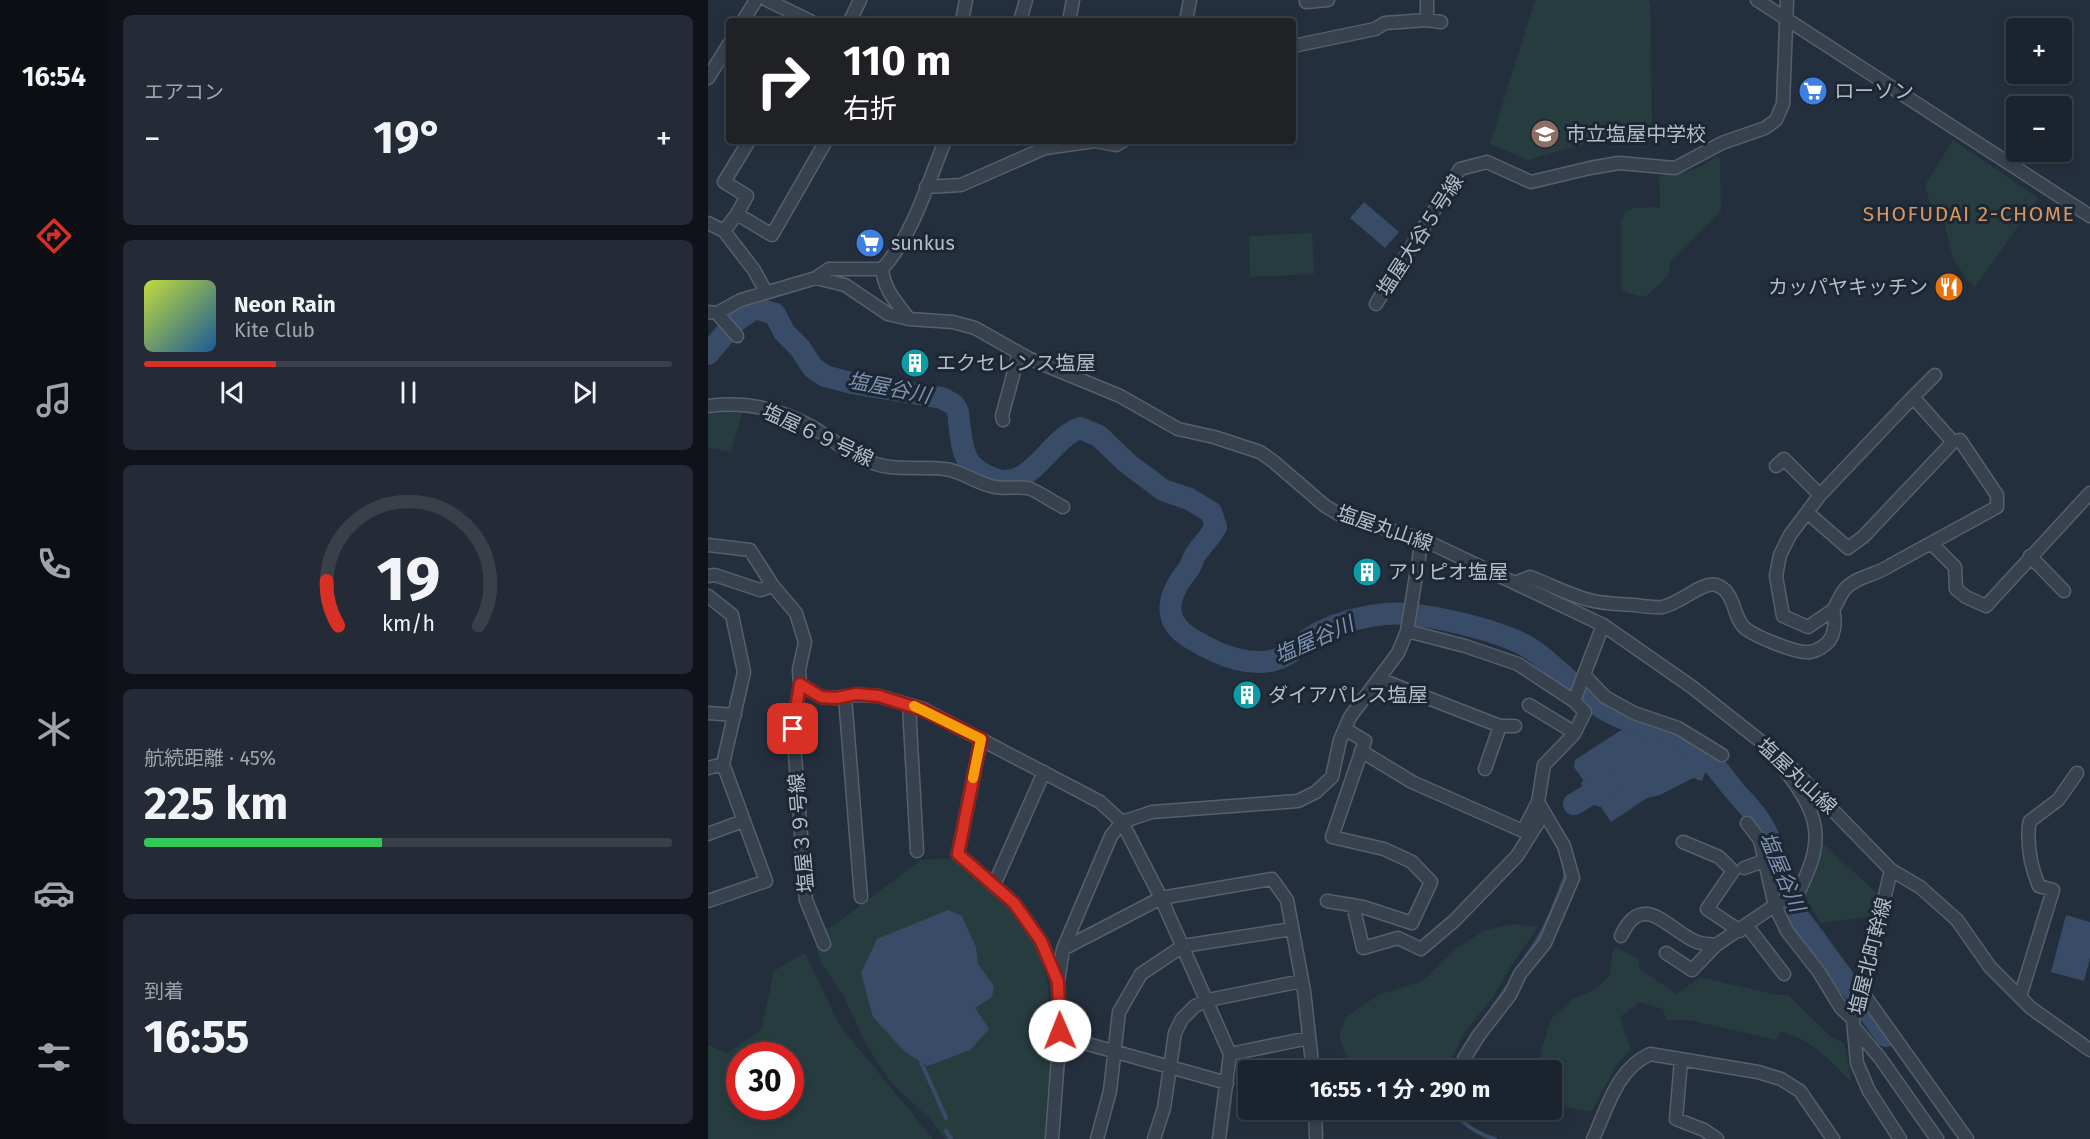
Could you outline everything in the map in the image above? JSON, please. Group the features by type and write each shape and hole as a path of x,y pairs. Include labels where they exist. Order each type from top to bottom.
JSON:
{"street":[{"path":"745,18 756,0"},
{"path":"767,0 801,18"},
{"path":"851,18 860,0"},
{"path":"963,18 966,0"},
{"path":"1021,18 1026,0"},
{"path":"1070,18 1073,0"},
{"path":"1187,18 1190,0"},
{"path":"1306,0 1306,2 1328,0"},
{"path":"1426,0 1427,20"},
{"path":"1757,0 2090,216"},
{"name":"塩屋大谷５号線","path":"1376,304 1460,169 1487,162 1532,182 1619,163 1675,168 1722,143 1765,128 1776,120 1783,104 1787,0"},
{"path":"1296,45 1375,29 1385,23 1427,20 1441,22"},
{"path":"708,78 726,49"},
{"path":"724,231 747,196 724,182 747,144"},
{"path":"737,214 772,235 824,144"},
{"path":"909,320 888,293 883,281 882,269 893,257 906,236 944,144"},
{"path":"926,187 961,185 1045,148 1074,144"},
{"path":"708,223 724,231 754,270 766,292"},
{"path":"816,278 829,269 882,269"},
{"name":"塩屋丸山線","path":"716,316 741,300 816,278 845,285 888,314 909,320 953,322 975,328 1056,371 1120,396 1178,429 1214,437 1260,452 1325,506 1344,517 1422,539 1604,625 1692,687 1783,759 1891,870 1920,887 1958,920 1990,967 2031,1008 2090,1050"},
{"path":"716,316 737,336"},
{"path":"1003,420 1002,416 1019,353"},
{"path":"1808,513 1848,548 1863,537 1953,442 1960,440 1997,495 1997,507 1881,572 1866,576 1851,585 1845,589 1833,610 1808,627 1783,616 1776,576 1780,555 1790,536 1820,495 1935,375"},
{"path":"1914,397 1953,442"},
{"name":"塩屋６９号線","path":"708,406 731,403 752,404 768,408 814,429 844,449 877,464 959,471 991,486 1010,489 1029,488 1063,507"},
{"path":"1776,466 1784,459 1820,495"},
{"path":"1931,543 1955,567 1956,589 1966,597 1986,606 2090,493"},
{"path":"1052,1139 1059,1036 1058,982 1063,950 1111,836 1122,822 1152,812 1298,801 1316,792 1332,777 1340,740 1350,717 1398,653 1407,631 1422,539"},
{"name":"塩屋３９号線","path":"708,545 750,550 773,586 796,614 805,642 799,670 800,684 793,729 806,900 824,944"},
{"path":"2030,556 2064,591"},
{"path":"708,576 714,575 760,590 773,586"},
{"path":"1515,583 1530,577 1586,600 1661,607 1677,603 1701,586 1715,585 1725,591 1732,600 1745,628 1792,649 1809,652 1825,646 1832,638 1835,618 1833,610"},
{"path":"708,596 732,615 744,672 723,764 742,821 766,881 708,901"},
{"path":"1576,696 1604,625"},
{"path":"1407,631 1465,646 1518,664 1576,696 1585,712"},
{"path":"1584,675 1605,697 1634,713 1678,728 1722,755"},
{"path":"1378,679 1500,726 1515,726"},
{"path":"800,684 821,697 856,694 879,696 923,710 1100,802 1122,822 1161,898 1230,1054 1220,1139"},
{"path":"845,696 861,897"},
{"path":"909,705 917,851"},
{"path":"1529,705 1567,728"},
{"path":"1557,740 1567,728 1572,717 1585,712"},
{"path":"1353,905 1363,948 1398,938 1421,949 1454,921 1517,855 1541,807 1544,765 1574,734 1585,712"},
{"path":"708,713 735,715"},
{"path":"1485,769 1500,726"},
{"path":"1327,901 1353,905 1412,923 1431,882 1412,862 1384,849 1332,837 1365,741 1345,729"},
{"path":"981,739 958,854 1014,903 1041,941 1058,982"},
{"path":"1361,751 1412,782 1522,831 1541,807"},
{"path":"1666,953 1692,969 1716,945 1778,904 1796,897 1815,853 1816,821 1803,793 1783,767 1783,759"},
{"path":"708,768 723,764"},
{"path":"994,885 1044,772"},
{"path":"2020,997 2053,890 2038,886 2028,854 2030,821 2058,800 2077,773"},
{"path":"1464,1060 1479,1035 1510,995 1520,974 1545,943 1573,878 1564,846 1541,807"},
{"path":"708,834 742,821"},
{"path":"1747,823 1760,840 1764,861 1786,931 1819,972 1841,1008 1880,1058 1937,1139"},
{"path":"1683,842 1719,856 1733,871 1707,909 1743,928 1784,974"},
{"path":"1744,868 1764,861"},
{"name":"塩屋北町幹線","path":"1891,870 1854,1023 1857,1063 1869,1091 1900,1139"},
{"path":"1063,950 1161,898 1272,879 1287,900 1302,981 1312,1060"},
{"path":"1621,936 1627,923 1638,916 1653,915 1697,942 1716,945"},
{"path":"1097,1139 1110,1091 1119,1012 1141,974 1183,946 1292,929"},
{"path":"1155,1139 1164,1108 1175,1033 1182,1019 1195,1006 1208,1000 1302,981"},
{"path":"1862,992 1966,1139"},
{"path":"1059,1036 1227,1083"},
{"path":"1230,1054 1309,1038"},
{"path":"1593,1139 1622,1076 1636,1061 1650,1054 1781,1078 1800,1091 1833,1139"},
{"path":"1681,1060 1676,1119 1704,1130 1717,1139"},
{"path":"1315,1120 1316,1137"}],"green space":[{"path":"1535,0 1646,0 1650,2 1652,125 1528,160 1490,144"},
{"path":"1953,140 2038,198 1975,287 1953,259 1943,217 1930,203 1925,185"},
{"path":"1716,156 1720,159 1721,211 1671,260 1668,276 1645,297 1621,291 1621,223 1625,212 1634,208 1660,207 1659,176 1689,171"},
{"path":"1312,233 1314,274 1250,277 1249,236"},
{"path":"744,407 731,452 708,448 708,411"},
{"path":"1822,843 1879,895 1873,916 1820,923 1804,895"},
{"path":"953,858 979,877 1010,907 1041,952 1053,1032 1045,1139 945,1139 929,1118 890,1081 866,1044 843,995 821,962 813,935 833,926 921,860"},
{"path":"1512,924 1538,927 1493,997 1464,1033 1451,1060 1350,1060 1346,1058 1339,1035 1345,1018 1378,995 1422,981 1457,948 1485,930"},
{"path":"1616,947 1638,959 1640,969 1677,994 1700,977 1776,995 1788,995 1831,1037 1844,1043 1852,1083 1812,1045 1792,1035 1781,1032 1776,1040 1689,1020 1666,1020 1663,1009 1640,1002 1620,1017 1631,1050 1617,1064 1591,1112 1562,1106 1562,1060 1538,1060 1551,1019 1574,998 1596,989 1610,975 1612,953"},
{"path":"805,953 840,1026 933,1139 708,1139 708,1045 726,1053 726,1120 804,1120 804,1042 743,1042 761,1030 774,971"}],"water":[{"path":"1364,202 1399,232 1385,248 1350,218"},
{"path":"1626,727 1683,748 1707,768 1702,781 1693,778 1660,795 1647,798 1611,822 1601,807 1594,805 1581,784 1583,780 1574,767 1575,760"},
{"path":"948,910 962,916 976,947 978,964 994,986 992,997 975,1008 989,1029 970,1050 928,1066 905,1052 873,1017 861,973 877,939"},
{"path":"2066,915 2090,922 2090,958 2084,981 2051,972"}],"waterway":[{"name":"塩屋谷川","path":"708,354 736,321 755,308 775,314 784,332 800,348 813,368 825,376 851,383 942,398 953,404 958,413 966,458 976,470 995,479 1007,481 1019,478 1059,442 1080,428 1099,436 1127,463 1163,490 1189,499 1211,512 1216,527 1181,579 1170,607 1171,616 1182,632 1202,645 1226,656 1250,662 1275,660 1316,634 1336,625 1385,614 1418,615 1460,623 1501,635 1531,649 1595,703 1621,718 1678,738 1712,762 1753,812 1768,835 1787,895 1796,914 1886,1036"},
{"path":"1574,804 1614,780"},
{"path":"1526,957 1548,918 1565,877 1565,871"},
{"path":"1493,1007 1508,986"},
{"path":"1464,1048 1474,1032"},
{"path":"921,1062 946,1118"},
{"path":"1461,1120 1471,1128 1495,1139"},
{"path":"946,1131 951,1139"}],"slow traffic":[{"path":"914,706 981,739 973,778"}],"place":[{"name":"ローソン","path":"1813,91"},
{"name":"市立塩屋中学校","path":"1545,134"},
{"name":"sunkus","path":"870,243"},
{"name":"カッパヤキッチン","path":"1949,287"},
{"name":"エクセレンス塩屋","path":"915,363"},
{"name":"アリピオ塩屋","path":"1367,572"},
{"name":"ダイアパレス塩屋","path":"1247,695"}],"district":[{"name":"SHOFUDAI 2-CHOME","path":"1969,214"}],"route":[{"path":"793,729 800,684 821,697 836,698 856,694 879,696 923,710 981,739 958,854 1014,903 1041,941 1058,982 1060,1031"}]}
